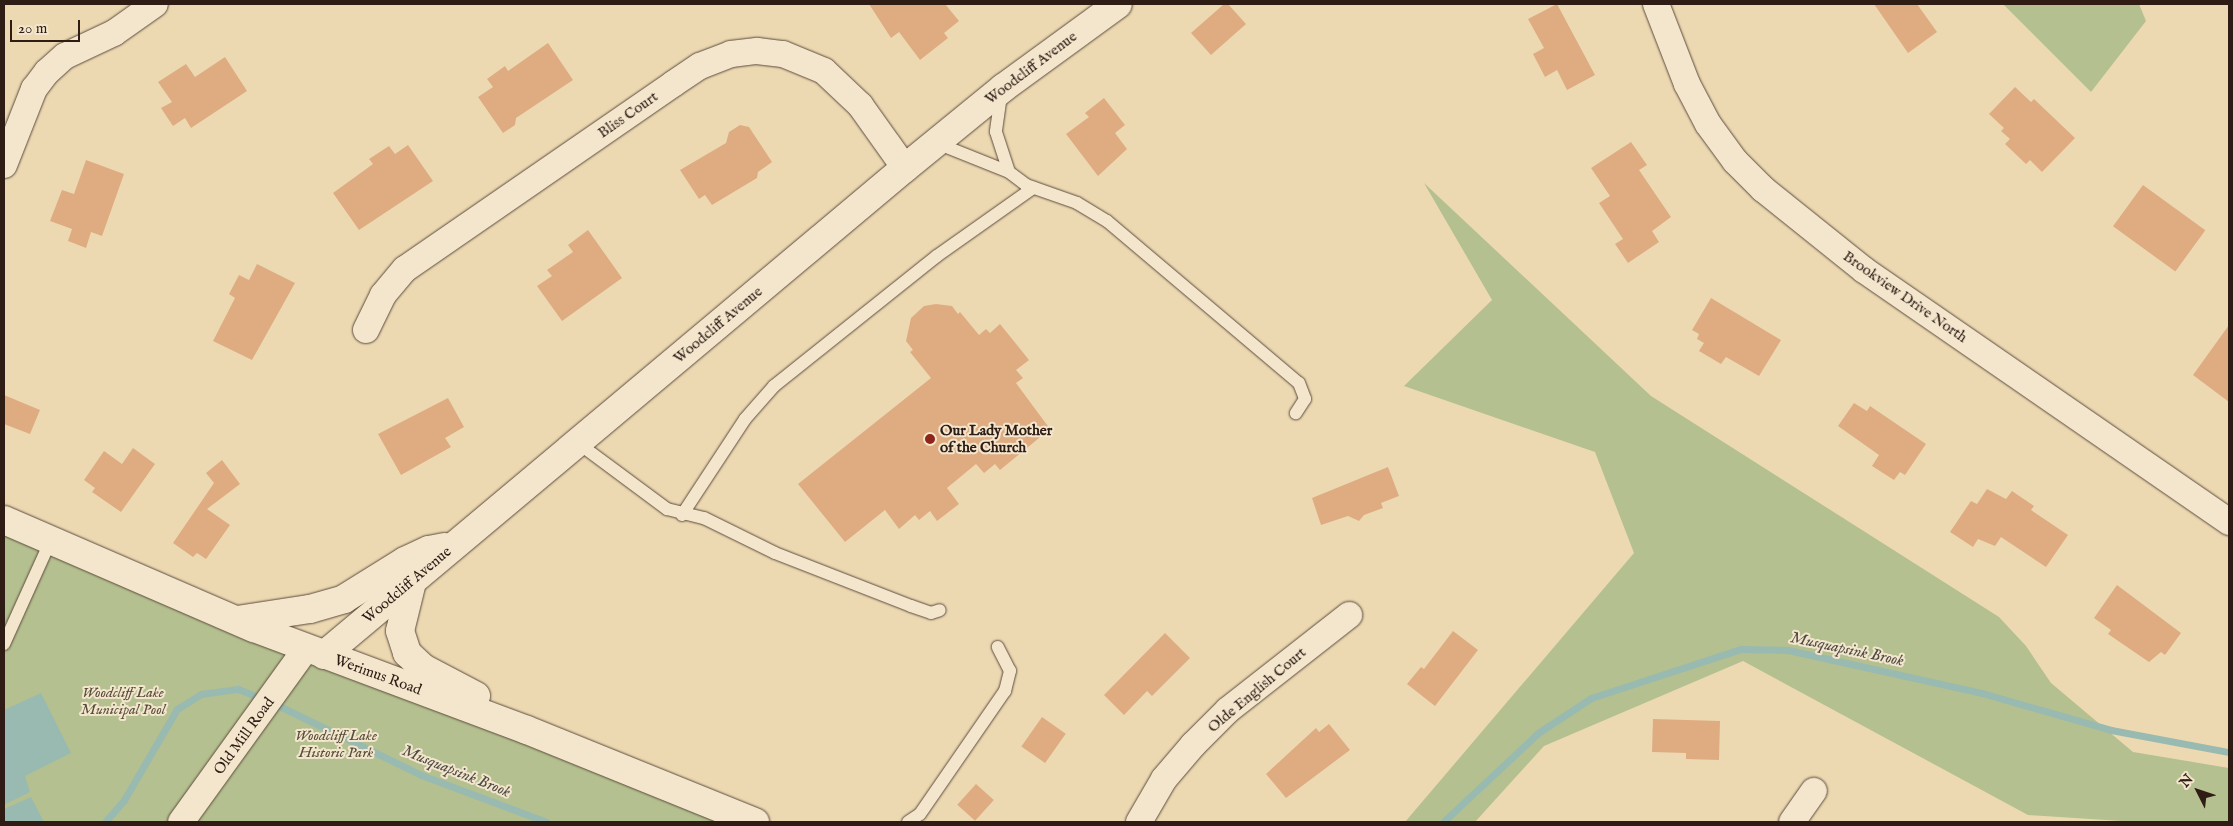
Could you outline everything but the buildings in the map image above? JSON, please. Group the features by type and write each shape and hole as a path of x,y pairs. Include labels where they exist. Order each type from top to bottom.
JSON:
{"main road":[{"name":"Woodcliff Avenue","path":"315,652 412,582 931,146 1003,88 1118,4"},
{"name":"Werimus Road","path":"4,520 315,652 527,730 755,822"},
{"path":"236,620 310,609 344,599 404,561 429,550 454,546"},
{"path":"412,582 400,631 407,653 423,668 491,704 527,730"}],"street":[{"path":"4,165 34,89 47,72 65,56 114,34 156,4"},
{"name":"Brookview Drive North","path":"1656,4 1687,84 1708,124 1735,161 1763,189 1864,270 2229,522"},
{"name":"Bliss Court","path":"366,330 383,295 405,269 700,66 731,54 757,51 783,54 824,71 860,105 905,168"},
{"name":"Olde English Court","path":"1139,822 1164,779 1192,744 1228,710 1349,616"},
{"name":"Old Mill Road","path":"181,822 278,688 315,652"},
{"path":"1792,822 1814,792"}],"lane":[{"path":"1003,88 997,112 996,132 1009,172"},
{"path":"931,146 944,146 1009,172 1034,188 1078,203 1107,221 1158,268 1299,384 1305,396 1296,413"},
{"path":"682,515 745,418 774,386 937,256 1034,188"},
{"path":"578,442 657,503 682,515 704,518 799,563 917,608 932,613 940,610"},
{"path":"4,644 51,540"},
{"path":"908,822 920,814 1006,692 1010,671 998,647"}],"green space":[{"path":"2003,4 2139,4 2146,21 2091,92"},
{"path":"1424,183 1651,396 1999,617 2026,646 2051,683 2133,752 2229,768 2229,822 2137,822 2028,815 1743,661 1544,746 1475,822 1405,822 1634,553 1595,452 1404,386 1492,300"},
{"path":"4,520 755,822 4,822"}],"water":[{"path":"41,693 71,753 25,776 30,792 4,805 4,710"},
{"path":"31,797 44,822 4,822 4,809"}],"waterway":[{"name":"Musquapsink Brook","path":"1443,822 1538,733 1591,698 1741,649 1788,650 1982,693 2111,730 2229,752"},
{"name":"Musquapsink Brook","path":"105,822 124,800 177,709 201,694 238,689 263,699"},
{"name":"Musquapsink Brook","path":"273,703 421,775 547,822"}],"place":[{"name":"Our Lady Mother of the Church","path":"930,439"}],"park label":[{"name":"Woodcliff Lake Municipal Pool","path":"123,700"},
{"name":"Woodcliff Lake Historic Park","path":"336,744"}]}
